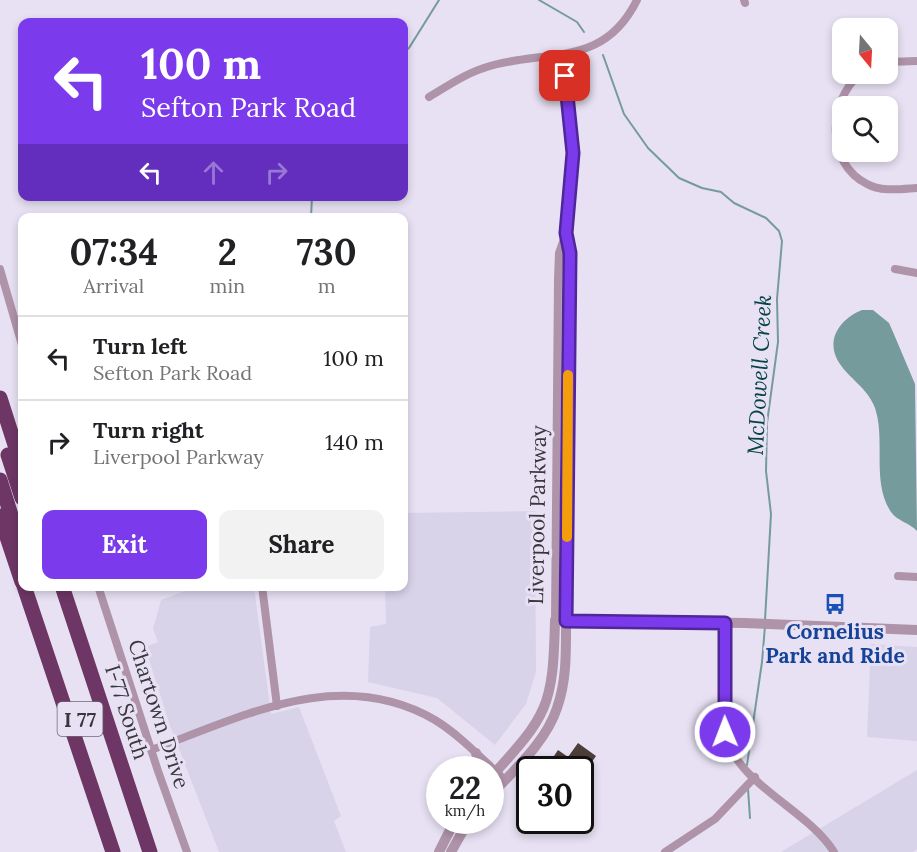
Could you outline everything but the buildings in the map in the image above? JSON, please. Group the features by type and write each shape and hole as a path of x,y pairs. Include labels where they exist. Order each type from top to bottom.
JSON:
{"highway":[{"path":"0,398 18,454"},
{"path":"0,429 18,485"},
{"path":"0,480 18,537"},
{"path":"0,516 18,570"},
{"name":"I 77","path":"26,591 99,809 111,852"},
{"name":"I 77","path":"36,591 123,852"},
{"name":"I 77","path":"54,591 140,852"},
{"name":"I-77 South","path":"64,591 150,852"}],"street":[{"path":"429,97 469,74 490,66 583,51 609,37 626,19 637,0"},
{"name":"Liverpool Parkway","path":"505,780 533,748 555,715 565,669 561,620 558,280 559,253 566,233 573,145 563,55"},
{"path":"898,62 917,61"},
{"path":"852,84 839,100 836,126 841,158 852,173 867,184 887,189 917,188"},
{"path":"0,269 18,331"},
{"path":"895,269 917,273"},
{"path":"898,576 917,577"},
{"name":"Chartown Drive","path":"100,591 187,852"},
{"path":"263,591 277,706"},
{"path":"561,620 917,630"},
{"name":"Liverpool Parkway","path":"504,763 528,736 546,708 553,679 561,620"},
{"path":"725,623 725,732 731,750 755,777 801,817 834,852"},
{"path":"151,750 277,706 305,698 340,694 383,699 412,709 435,721 478,756"},
{"path":"665,852 716,819 755,777"},
{"path":"439,852 447,834"},
{"path":"451,852 461,834"}],"shaded area":[{"path":"862,310 873,310 889,323 915,384 917,531 894,515 885,500 880,475 879,434 875,408 868,395 842,367 834,353 833,344 838,330 848,318"},
{"path":"535,511 536,672 526,704 495,745 437,698 368,682 370,627 386,624 385,591 408,591 408,513"},
{"path":"185,591 255,591 271,714 299,707 341,816 334,821 346,852 219,852 170,726 145,647 158,642 153,629 161,600"},
{"path":"871,644 917,647 917,741 867,737"},
{"path":"917,770 917,849 913,852 781,852"}],"waterway":[{"path":"408,49 439,0"},
{"name":"McDowell Creek","path":"539,0 577,22 584,32"},
{"name":"McDowell Creek","path":"603,55 624,114 648,148 679,178 702,188 721,192 734,203 766,218 779,231 782,241 777,299 778,342 767,423 766,471 771,514 765,620"},
{"path":"311,213 312,201"},
{"name":"McDowell Creek","path":"747,765 765,626"},
{"name":"McDowell Creek","path":"748,789 750,818"}],"slow traffic":[{"path":"567,537 568,375"}],"place":[{"name":"Cornelius Park and Ride","path":"835,604"}],"route":[{"path":"565,76 573,153 566,233 570,253 566,621 725,623 725,732"}]}
